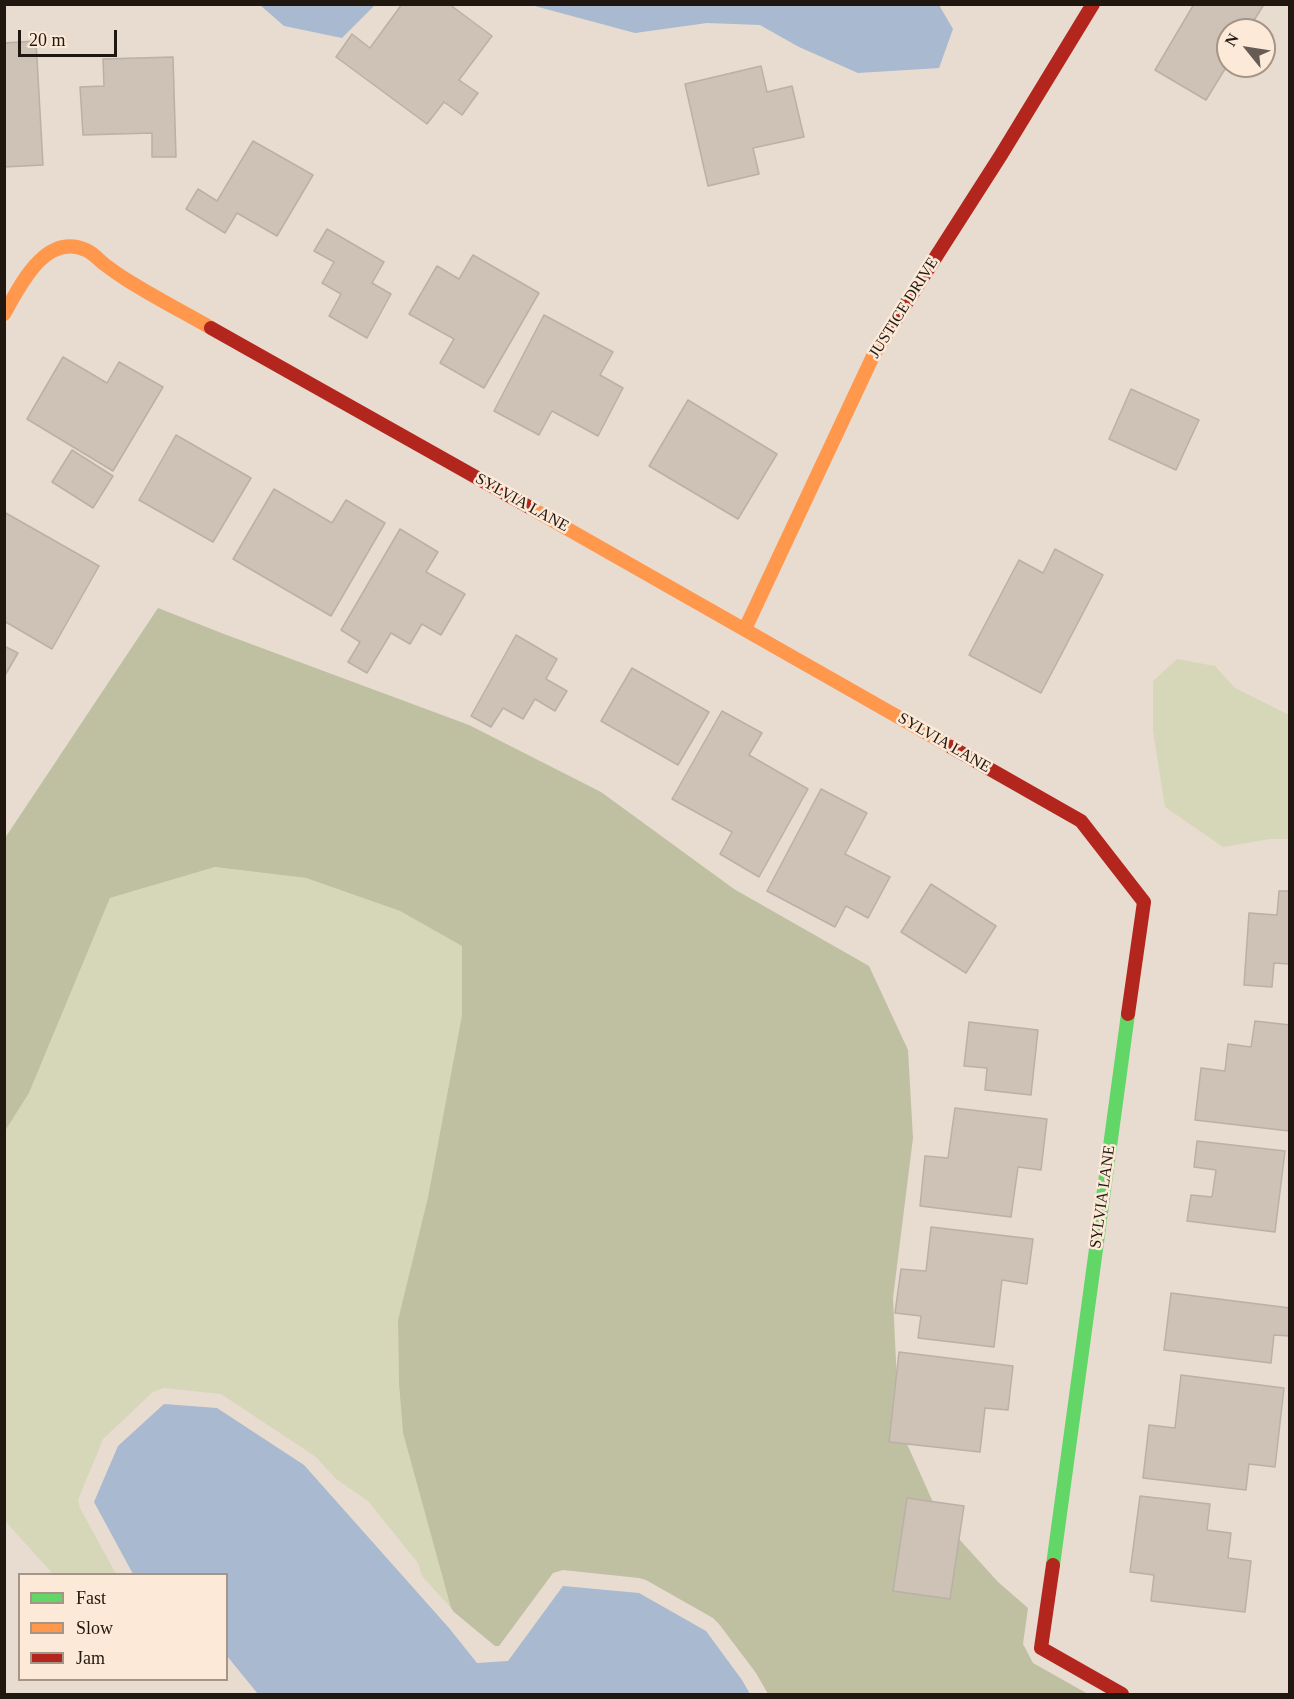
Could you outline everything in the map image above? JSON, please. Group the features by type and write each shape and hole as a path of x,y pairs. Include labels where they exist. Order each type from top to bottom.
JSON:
{"street":[{"name":"JUSTICE DRIVE","path":"745,629 874,354 1001,155 1093,4"},
{"name":"SYLVIA LANE","path":"4,314 42,256 56,248 71,246 86,249 130,282 1081,821 1144,902 1041,1648 1122,1695"}],"green space":[{"path":"158,608 469,725 601,792 734,889 869,966 908,1050 913,1138 893,1298 899,1426 940,1518 998,1582 1028,1608 1023,1644 1033,1663 1088,1694 768,1694 756,1673 713,1618 639,1578 563,1570 553,1573 499,1646 495,1646 454,1612 403,1433 399,1384 398,1320 428,1197 462,1015 462,946 400,911 306,878 215,867 110,898 29,1093 5,1131 5,838"},
{"path":"1177,659 1215,666 1235,688 1289,715 1289,839 1270,839 1223,847 1165,807 1153,731 1153,681"},
{"path":"215,867 306,878 400,911 462,946 462,1015 428,1197 398,1320 399,1384 403,1433 451,1608 422,1576 418,1563 368,1501 336,1479 316,1457 221,1394 164,1388 153,1392 103,1439 78,1500 80,1508 115,1573 52,1573 5,1521 5,1131 29,1093 110,898"}],"water":[{"path":"260,5 375,5 342,38 284,26"},
{"path":"531,5 939,5 953,29 939,68 858,73 799,47 760,25 707,23 635,33"},
{"path":"164,1404 217,1408 304,1465 449,1628 477,1663 508,1661 563,1586 639,1593 706,1631 750,1694 258,1694 228,1657 228,1573 132,1573 94,1502 118,1446"}],"building":[{"path":"402,4 449,4 492,36 459,80 478,93 462,115 444,102 427,124 336,57 352,34 370,48"},
{"path":"1194,4 1260,4 1263,6 1256,18 1216,18 1216,78 1219,78 1206,100 1155,70"},
{"path":"36,41 43,165 4,167 4,43"},
{"path":"173,57 176,157 152,157 152,133 83,135 80,87 104,86 103,59"},
{"path":"761,66 767,92 792,86 804,137 753,148 759,174 708,186 685,84"},
{"path":"253,141 313,175 277,236 237,213 225,233 186,209 198,189 217,201"},
{"path":"327,229 384,262 372,283 391,294 367,338 329,316 341,294 322,283 334,262 314,251"},
{"path":"473,255 539,293 484,388 440,363 454,339 409,314 437,266 459,279"},
{"path":"544,315 613,352 600,375 623,388 598,436 552,411 539,435 494,411"},
{"path":"63,357 107,383 119,362 163,387 113,471 27,419"},
{"path":"1131,389 1199,420 1176,470 1109,439"},
{"path":"688,400 777,454 738,519 649,466"},
{"path":"176,435 251,478 213,542 139,500"},
{"path":"72,450 113,476 93,508 52,482"},
{"path":"274,489 332,523 346,500 385,523 331,616 233,559"},
{"path":"4,512 99,566 52,649 4,621"},
{"path":"400,529 438,552 426,572 465,594 441,635 422,624 410,644 391,633 367,673 348,662 360,642 341,630"},
{"path":"1055,549 1103,575 1041,693 969,655 1019,560 1043,573"},
{"path":"516,635 557,659 546,679 567,691 555,711 535,699 523,719 503,708 491,727 471,716"},
{"path":"4,646 18,653 4,677"},
{"path":"632,668 709,712 678,765 601,721"},
{"path":"722,711 762,733 749,755 808,789 759,877 720,854 732,832 672,799"},
{"path":"821,789 867,813 845,854 890,877 868,918 846,906 835,927 767,891"},
{"path":"931,884 996,926 966,973 901,932"},
{"path":"1279,891 1290,891 1290,964 1274,963 1272,987 1244,985 1249,913 1277,915"},
{"path":"1255,1021 1290,1025 1289,1131 1195,1120 1201,1068 1225,1071 1228,1044 1251,1047"},
{"path":"969,1022 1038,1030 1031,1095 985,1090 987,1068 964,1066"},
{"path":"955,1108 1047,1119 1041,1170 1018,1167 1011,1217 920,1206 925,1156 948,1158"},
{"path":"1197,1141 1285,1151 1275,1232 1187,1221 1191,1195 1212,1197 1216,1170 1194,1167"},
{"path":"931,1227 1033,1239 1027,1284 1002,1280 994,1347 918,1338 921,1316 895,1313 901,1269 926,1271"},
{"path":"1171,1293 1290,1308 1290,1336 1274,1335 1271,1363 1164,1350"},
{"path":"899,1352 1013,1366 1008,1410 985,1408 980,1452 889,1442"},
{"path":"1181,1375 1284,1388 1275,1467 1249,1464 1246,1490 1143,1478 1149,1425 1175,1428"},
{"path":"1140,1496 1210,1504 1207,1530 1231,1533 1228,1558 1251,1561 1245,1612 1151,1601 1154,1575 1130,1572"},
{"path":"907,1498 964,1506 950,1599 893,1591"}],"traffic: fast":[{"path":"1053,1565 1128,1014"}],"traffic: slow":[{"path":"4,314 26,277 36,265 58,248 71,246 89,251 127,280 211,328"},
{"path":"745,629 874,354 891,327"},
{"path":"529,507 951,747"}],"traffic: jam":[{"path":"891,327 1001,155 1093,4"},
{"path":"211,328 529,507"},
{"path":"951,747 1081,821 1144,902 1128,1014"},
{"path":"1053,1565 1041,1648 1122,1694"}]}
